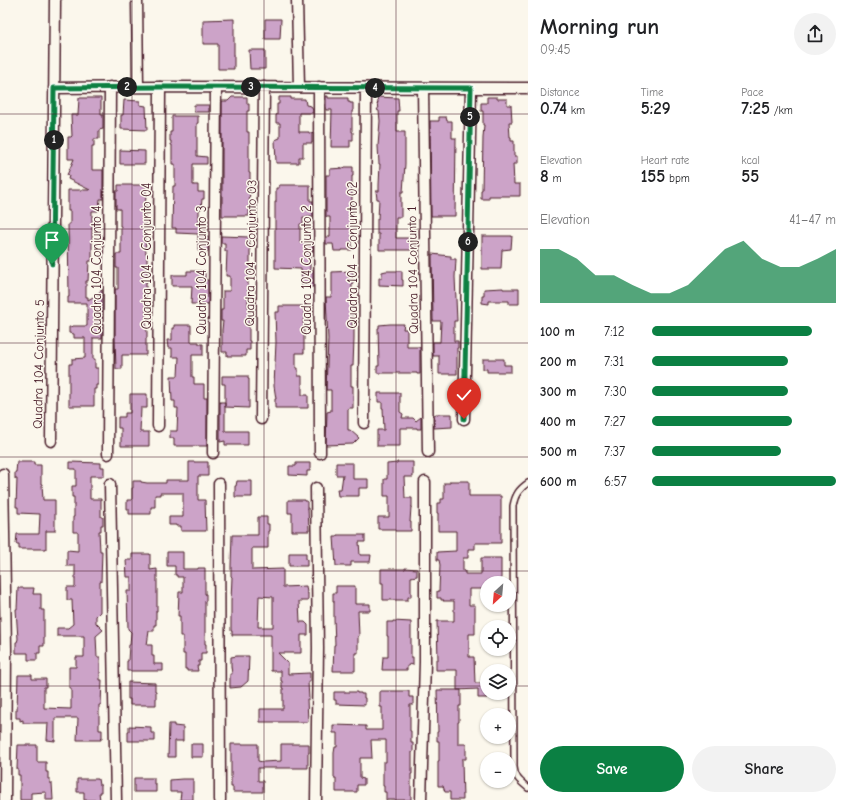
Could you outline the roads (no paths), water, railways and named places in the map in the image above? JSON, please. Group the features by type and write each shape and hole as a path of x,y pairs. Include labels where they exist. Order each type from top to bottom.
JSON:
{"street":[{"name":"Quadra 104 Conjunto 5","path":"51,441 55,0"},
{"path":"137,0 138,87"},
{"path":"297,0 299,87"},
{"name":"Quadra 104 Conjunto 4","path":"108,454 110,87"},
{"name":"Quadra 104 - Conjunto 04","path":"158,426 160,87"},
{"name":"Quadra 104 Conjunto 3","path":"213,453 216,87"},
{"name":"Quadra 104 - Conjunto 03","path":"261,419 264,87"},
{"name":"Quadra 104 Conjunto 2","path":"319,87 320,452"},
{"path":"54,88 528,88"},
{"name":"Quadra 104 - Conjunto 02","path":"364,422 366,88"},
{"name":"Quadra 104 Conjunto 1","path":"423,88 428,452"},
{"path":"464,419 471,88"},
{"path":"3,474 6,649 5,800"},
{"path":"421,800 425,662 425,482"},
{"path":"110,484 116,800"},
{"path":"219,484 220,800"},
{"path":"316,488 318,648 316,800"}],"lane":[{"path":"528,483 517,493 513,506 514,767 517,778 528,788"}]}
